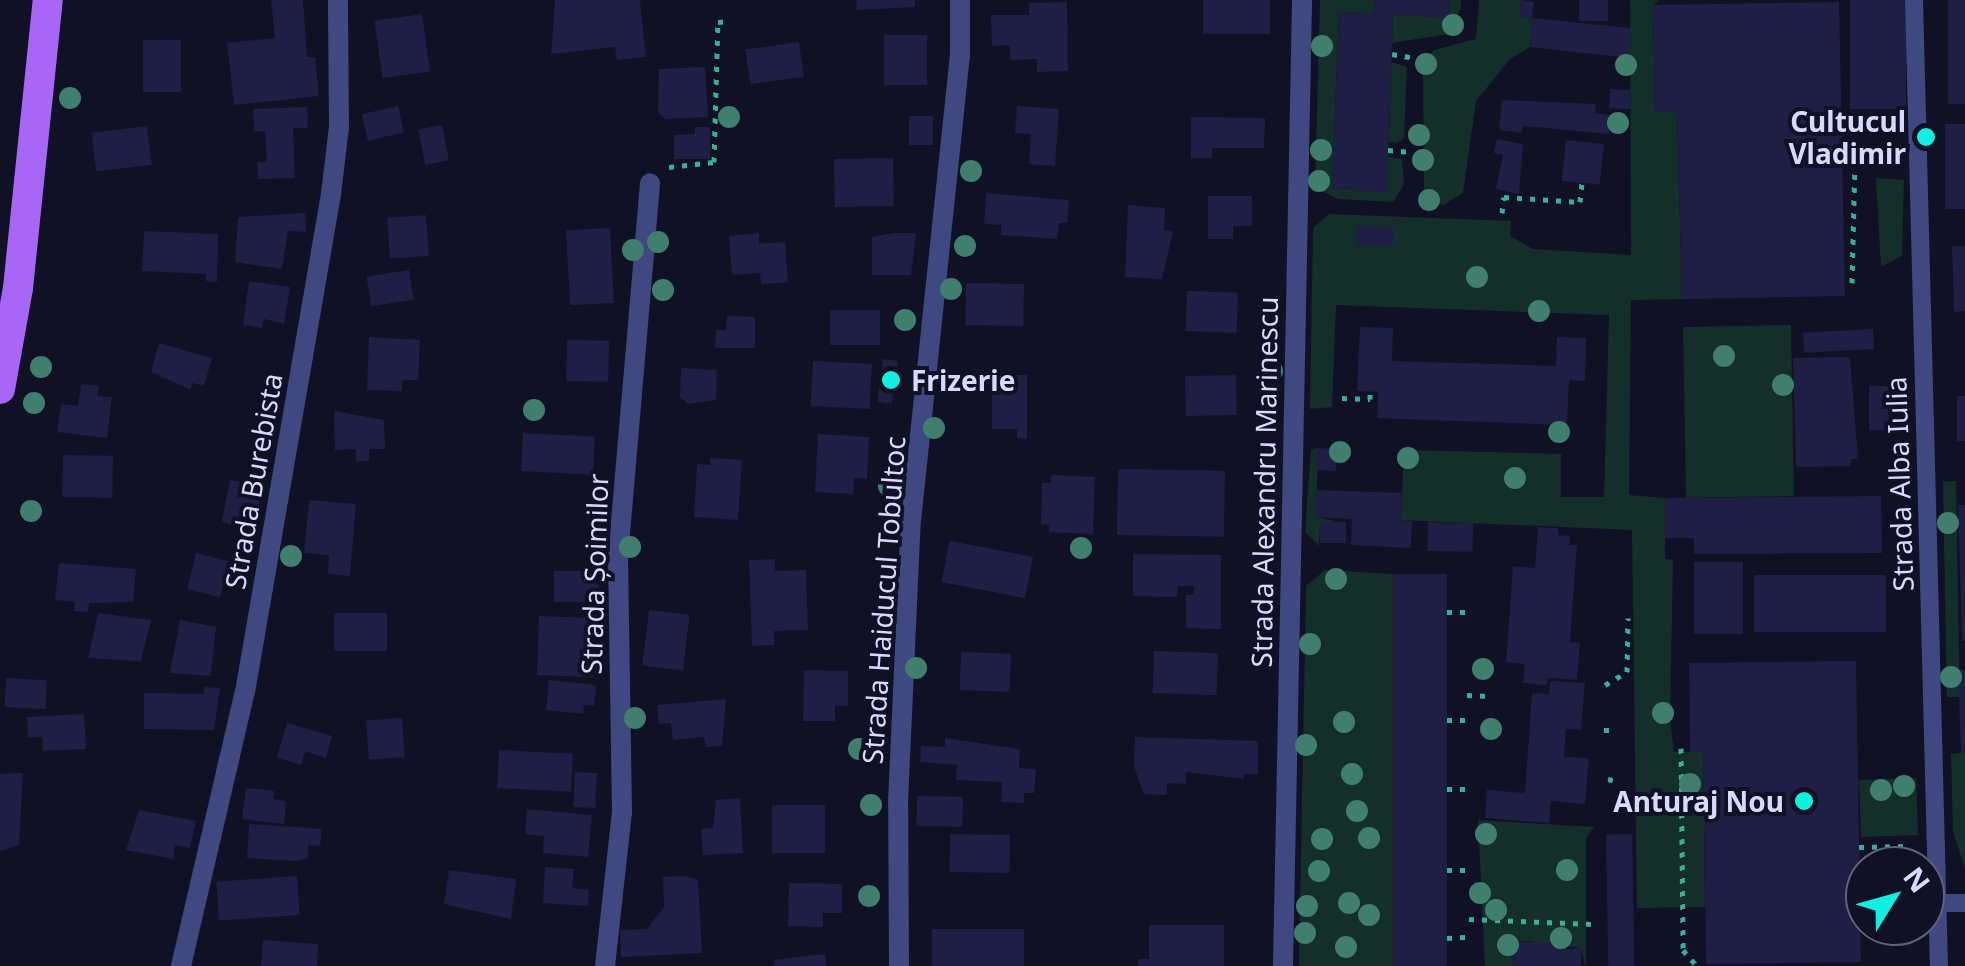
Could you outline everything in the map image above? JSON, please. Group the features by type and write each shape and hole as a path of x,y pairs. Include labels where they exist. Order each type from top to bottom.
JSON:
{"main road":[{"path":"0,389 18,288 48,0"}],"street":[{"name":"Strada Burebista","path":"180,966 241,710 331,194 339,127 338,0"},
{"name":"Strada Haiducul Tobultoc","path":"900,966 898,802 911,520 958,76 960,0"},
{"name":"Strada Alexandru Marinescu","path":"1282,966 1302,0"},
{"name":"Strada Șoimilor","path":"605,966 622,812 618,557 650,183"}],"lane":[{"name":"Strada Alba Iulia","path":"1914,0 1937,846"}],"path":[{"path":"650,183 666,182 667,168 714,162 718,22 732,20"},
{"path":"1392,54 1414,58"},
{"path":"1388,150 1410,152"},
{"path":"1852,283 1855,160"},
{"path":"1502,214 1504,196 1580,202 1582,182"},
{"path":"1342,398 1370,400 1370,392"},
{"path":"1447,612 1466,612"},
{"path":"1605,685 1627,672 1628,618"},
{"path":"1467,695 1488,696"},
{"path":"1447,720 1467,720"},
{"path":"1604,730 1615,730"},
{"path":"1681,748 1684,950 1697,966"},
{"path":"1608,779 1616,781"},
{"path":"1447,788 1468,789"},
{"path":"1447,870 1468,870"},
{"path":"1469,919 1594,924"},
{"path":"1448,938 1469,938"}],"green space":[{"path":"1320,0 1375,0 1374,13 1339,12 1332,189 1386,191 1388,157 1402,159 1404,184 1393,202 1338,199 1315,188"},
{"path":"1450,0 1461,0 1461,7 1448,34 1392,43 1393,14 1449,18"},
{"path":"1479,0 1521,0 1520,16 1532,18 1530,47 1510,59 1476,101 1463,193 1443,205 1424,201 1423,61 1434,50 1476,39"},
{"path":"1630,0 1659,0 1653,6 1655,111 1677,111 1682,299 1631,300 1629,495 1665,498 1665,559 1673,560 1670,719 1674,752 1703,752 1705,907 1637,908 1632,530 1401,520 1404,450 1561,454 1561,497 1604,497 1609,315 1336,305 1332,407 1310,409 1313,228 1329,214 1511,221 1510,236 1533,249 1631,255"},
{"path":"1391,62 1407,67 1404,138 1397,143 1389,142"},
{"path":"1876,178 1904,180 1902,256 1881,267"},
{"path":"1791,325 1794,496 1686,498 1683,327"},
{"path":"1318,448 1316,517 1335,521 1320,525 1319,546 1305,532 1311,450"},
{"path":"1943,481 1956,481 1960,697 1947,697"},
{"path":"1325,570 1393,574 1394,966 1299,966 1306,586"},
{"path":"1965,752 1965,868 1953,832 1951,754"},
{"path":"1916,778 1918,835 1861,837 1859,780"},
{"path":"1478,820 1594,827 1586,838 1586,966 1580,948 1529,941 1511,942 1512,966 1485,966"}],"building":[{"path":"271,0 303,0 307,57 315,57 319,96 234,105 227,43 275,38"},
{"path":"555,0 640,0 646,57 617,60 615,47 551,54"},
{"path":"856,0 915,0 915,7 857,10"},
{"path":"1203,0 1270,0 1270,34 1203,34"},
{"path":"1375,0 1450,0 1449,18 1393,14 1387,192 1332,189 1339,12 1374,13"},
{"path":"1521,0 1534,2 1532,18 1519,16"},
{"path":"1579,0 1608,0 1608,21 1579,21"},
{"path":"1850,0 1906,0 1906,109 1850,109"},
{"path":"1948,0 1965,0 1965,104 1948,104"},
{"path":"1067,2 1068,71 1037,72 1037,59 1010,60 1010,45 992,46 991,15 1029,15 1029,3"},
{"path":"1839,2 1845,296 1682,299 1677,111 1655,112 1653,5"},
{"path":"422,14 430,71 383,78 374,21"},
{"path":"1532,18 1630,28 1630,58 1530,47"},
{"path":"884,35 927,35 927,85 884,85"},
{"path":"143,40 181,40 181,92 143,92"},
{"path":"799,42 804,77 750,84 746,50"},
{"path":"705,67 708,117 665,119 658,112 659,69"},
{"path":"1610,89 1631,90 1630,109 1609,108"},
{"path":"1502,100 1596,104 1595,113 1610,115 1609,134 1523,126 1522,133 1499,130"},
{"path":"398,106 404,132 368,141 362,114"},
{"path":"1017,106 1059,109 1055,166 1029,164 1031,134 1015,133"},
{"path":"307,107 308,128 293,128 295,178 258,179 257,162 267,162 265,131 254,132 253,109"},
{"path":"909,116 933,116 933,145 909,145"},
{"path":"1191,117 1265,118 1264,148 1212,148 1212,158 1191,158"},
{"path":"1945,124 1965,124 1965,209 1945,209"},
{"path":"442,125 449,160 425,165 418,130"},
{"path":"147,126 152,165 96,172 91,133"},
{"path":"695,127 710,127 710,159 674,159 674,135 695,134"},
{"path":"1497,139 1523,144 1519,194 1496,189 1503,155 1494,153"},
{"path":"1566,140 1604,144 1600,185 1562,181"},
{"path":"893,158 894,206 835,207 834,159"},
{"path":"986,193 1069,200 1067,223 1059,223 1057,239 1001,235 1001,225 984,224"},
{"path":"1208,196 1252,196 1252,226 1233,226 1233,239 1208,239"},
{"path":"1128,205 1165,208 1164,230 1173,231 1162,279 1125,277"},
{"path":"305,213 306,232 288,231 282,269 235,262 238,217"},
{"path":"426,215 429,256 390,259 387,218"},
{"path":"1357,226 1394,227 1393,246 1356,245"},
{"path":"610,228 614,303 570,305 566,230"},
{"path":"144,231 218,234 217,282 206,281 206,274 142,271"},
{"path":"759,233 759,244 785,242 788,282 761,284 760,273 732,275 729,236"},
{"path":"916,233 911,275 872,275 872,237"},
{"path":"1952,246 1965,246 1965,311 1954,312"},
{"path":"409,270 414,300 371,306 367,277"},
{"path":"249,281 290,287 284,324 264,319 262,328 243,325"},
{"path":"966,283 1024,284 1023,326 965,325"},
{"path":"1187,291 1238,293 1237,333 1186,331"},
{"path":"830,310 880,310 880,345 830,345"},
{"path":"727,316 755,317 755,348 715,348 716,330 726,330"},
{"path":"1360,327 1393,328 1392,361 1556,366 1557,337 1586,338 1585,381 1569,380 1567,425 1377,418 1378,392 1357,391"},
{"path":"1873,329 1874,349 1804,353 1803,333"},
{"path":"369,337 420,340 418,380 402,380 402,391 367,390"},
{"path":"567,340 609,341 608,382 566,381"},
{"path":"159,343 212,358 204,386 192,383 191,390 151,372"},
{"path":"1850,357 1858,459 1851,459 1851,466 1796,467 1793,358"},
{"path":"883,359 898,361 892,404 877,402"},
{"path":"813,361 872,364 870,409 811,406"},
{"path":"681,368 717,370 716,400 688,404 680,397"},
{"path":"992,375 1027,375 1027,439 1017,438 1017,429 992,429"},
{"path":"1236,375 1237,415 1186,416 1185,376"},
{"path":"81,384 99,386 97,396 112,397 107,438 57,432 61,404 78,406"},
{"path":"1869,386 1895,386 1895,430 1869,430"},
{"path":"1957,396 1965,396 1965,441 1957,441"},
{"path":"334,411 384,420 385,449 369,449 369,461 356,461 356,449 335,450"},
{"path":"523,433 595,437 593,475 521,471"},
{"path":"818,434 869,437 867,479 854,478 853,494 815,492"},
{"path":"1318,448 1337,449 1336,471 1317,470"},
{"path":"63,455 113,456 112,498 62,497"},
{"path":"710,458 742,460 738,520 694,517 697,464 710,465"},
{"path":"1118,469 1225,471 1224,537 1117,535"},
{"path":"1051,475 1095,477 1093,534 1049,532 1049,525 1041,524 1042,483 1051,483"},
{"path":"230,480 262,486 254,529 222,522"},
{"path":"1316,490 1402,493 1401,520 1412,521 1411,548 1351,545 1352,519 1315,517"},
{"path":"1881,496 1882,553 1694,554 1694,538 1665,538 1665,498"},
{"path":"309,500 356,504 350,576 328,574 329,555 304,553"},
{"path":"1958,505 1965,505 1965,641 1962,641"},
{"path":"1320,522 1346,522 1346,543 1320,543"},
{"path":"1428,522 1473,523 1472,552 1427,551"},
{"path":"1538,527 1558,528 1558,535 1570,536 1569,545 1577,545 1570,642 1580,643 1577,680 1548,678 1547,685 1523,683 1525,664 1506,662 1513,566 1535,568"},
{"path":"950,541 1033,557 1025,598 942,582"},
{"path":"196,553 229,561 220,597 187,589"},
{"path":"1133,554 1221,555 1221,629 1186,628 1186,595 1194,595 1194,586 1178,586 1177,597 1133,596"},
{"path":"775,559 775,571 806,570 808,630 774,631 774,645 752,646 749,560"},
{"path":"1694,562 1743,562 1743,634 1694,634"},
{"path":"59,563 136,569 133,602 89,603 88,612 74,611 75,602 55,600"},
{"path":"554,571 599,571 599,602 554,602"},
{"path":"1393,574 1447,574 1447,966 1393,966"},
{"path":"1754,575 1886,575 1886,632 1754,632"},
{"path":"649,610 690,615 683,671 642,666"},
{"path":"98,613 151,620 141,661 88,658"},
{"path":"334,613 387,613 387,651 334,651"},
{"path":"539,616 595,618 593,677 537,675"},
{"path":"180,620 216,627 211,676 170,673"},
{"path":"1154,651 1218,653 1216,695 1153,693"},
{"path":"961,652 1011,654 1010,692 960,690"},
{"path":"1856,661 1859,846 1845,846 1845,946 1861,946 1861,962 1706,964 1703,752 1690,752 1689,663"},
{"path":"804,670 848,671 848,706 835,706 835,721 803,721"},
{"path":"1958,670 1965,670 1965,752 1961,752"},
{"path":"6,678 47,680 45,709 4,707"},
{"path":"549,680 596,685 594,706 584,705 583,714 546,710"},
{"path":"1550,681 1585,683 1581,730 1566,729 1564,757 1589,758 1585,804 1551,801 1549,823 1485,818 1487,790 1525,793 1532,693 1549,694"},
{"path":"204,687 220,688 214,730 144,729 144,693 204,694"},
{"path":"726,699 722,746 706,747 704,737 673,740 671,723 659,724 657,705"},
{"path":"84,714 86,749 43,751 42,737 28,738 27,717"},
{"path":"402,718 405,757 369,759 366,721"},
{"path":"287,723 332,736 326,758 305,751 301,765 277,757"},
{"path":"1135,737 1258,741 1258,774 1244,774 1244,779 1186,772 1186,784 1167,783 1167,795 1144,794 1134,767"},
{"path":"945,738 1020,749 1019,768 1036,769 1034,793 1024,793 1024,803 1001,802 1002,782 956,780 957,765 920,762 921,746 945,747"},
{"path":"499,750 573,754 571,792 497,788"},
{"path":"575,772 597,773 595,808 573,807"},
{"path":"23,773 19,845 0,851 0,774"},
{"path":"246,788 274,791 273,799 286,801 284,824 242,819"},
{"path":"917,796 963,797 962,827 916,826"},
{"path":"740,798 743,853 703,855 701,829 713,828 716,800"},
{"path":"772,805 825,805 825,853 772,853"},
{"path":"527,809 592,815 588,857 543,853 544,836 525,834"},
{"path":"139,810 196,821 190,848 175,845 173,859 126,850"},
{"path":"249,824 322,829 320,846 308,845 308,858 297,861 247,858"},
{"path":"950,834 1010,835 1009,873 949,872"},
{"path":"1606,834 1632,834 1634,966 1608,966"},
{"path":"545,867 574,869 572,888 589,890 588,906 543,903"},
{"path":"449,870 516,879 511,919 444,904"},
{"path":"297,876 300,915 219,921 216,882"},
{"path":"663,877 698,880 702,953 621,957 620,930 647,929 664,907"},
{"path":"789,883 842,884 842,913 823,913 823,927 788,926"},
{"path":"1149,925 1224,925 1224,966 1138,966 1138,959 1149,959"},
{"path":"932,929 1024,929 1024,966 932,966"},
{"path":"263,940 318,944 317,966 261,966"},
{"path":"1511,942 1565,942 1566,949 1581,948 1581,966 1512,966"},
{"path":"825,954 826,966 775,966 774,960"}],"place":[{"name":"Cultucul Vladimir","path":"1926,137"},
{"name":"Frizerie","path":"891,380"},
{"name":"Anturaj Nou","path":"1804,801"}]}
